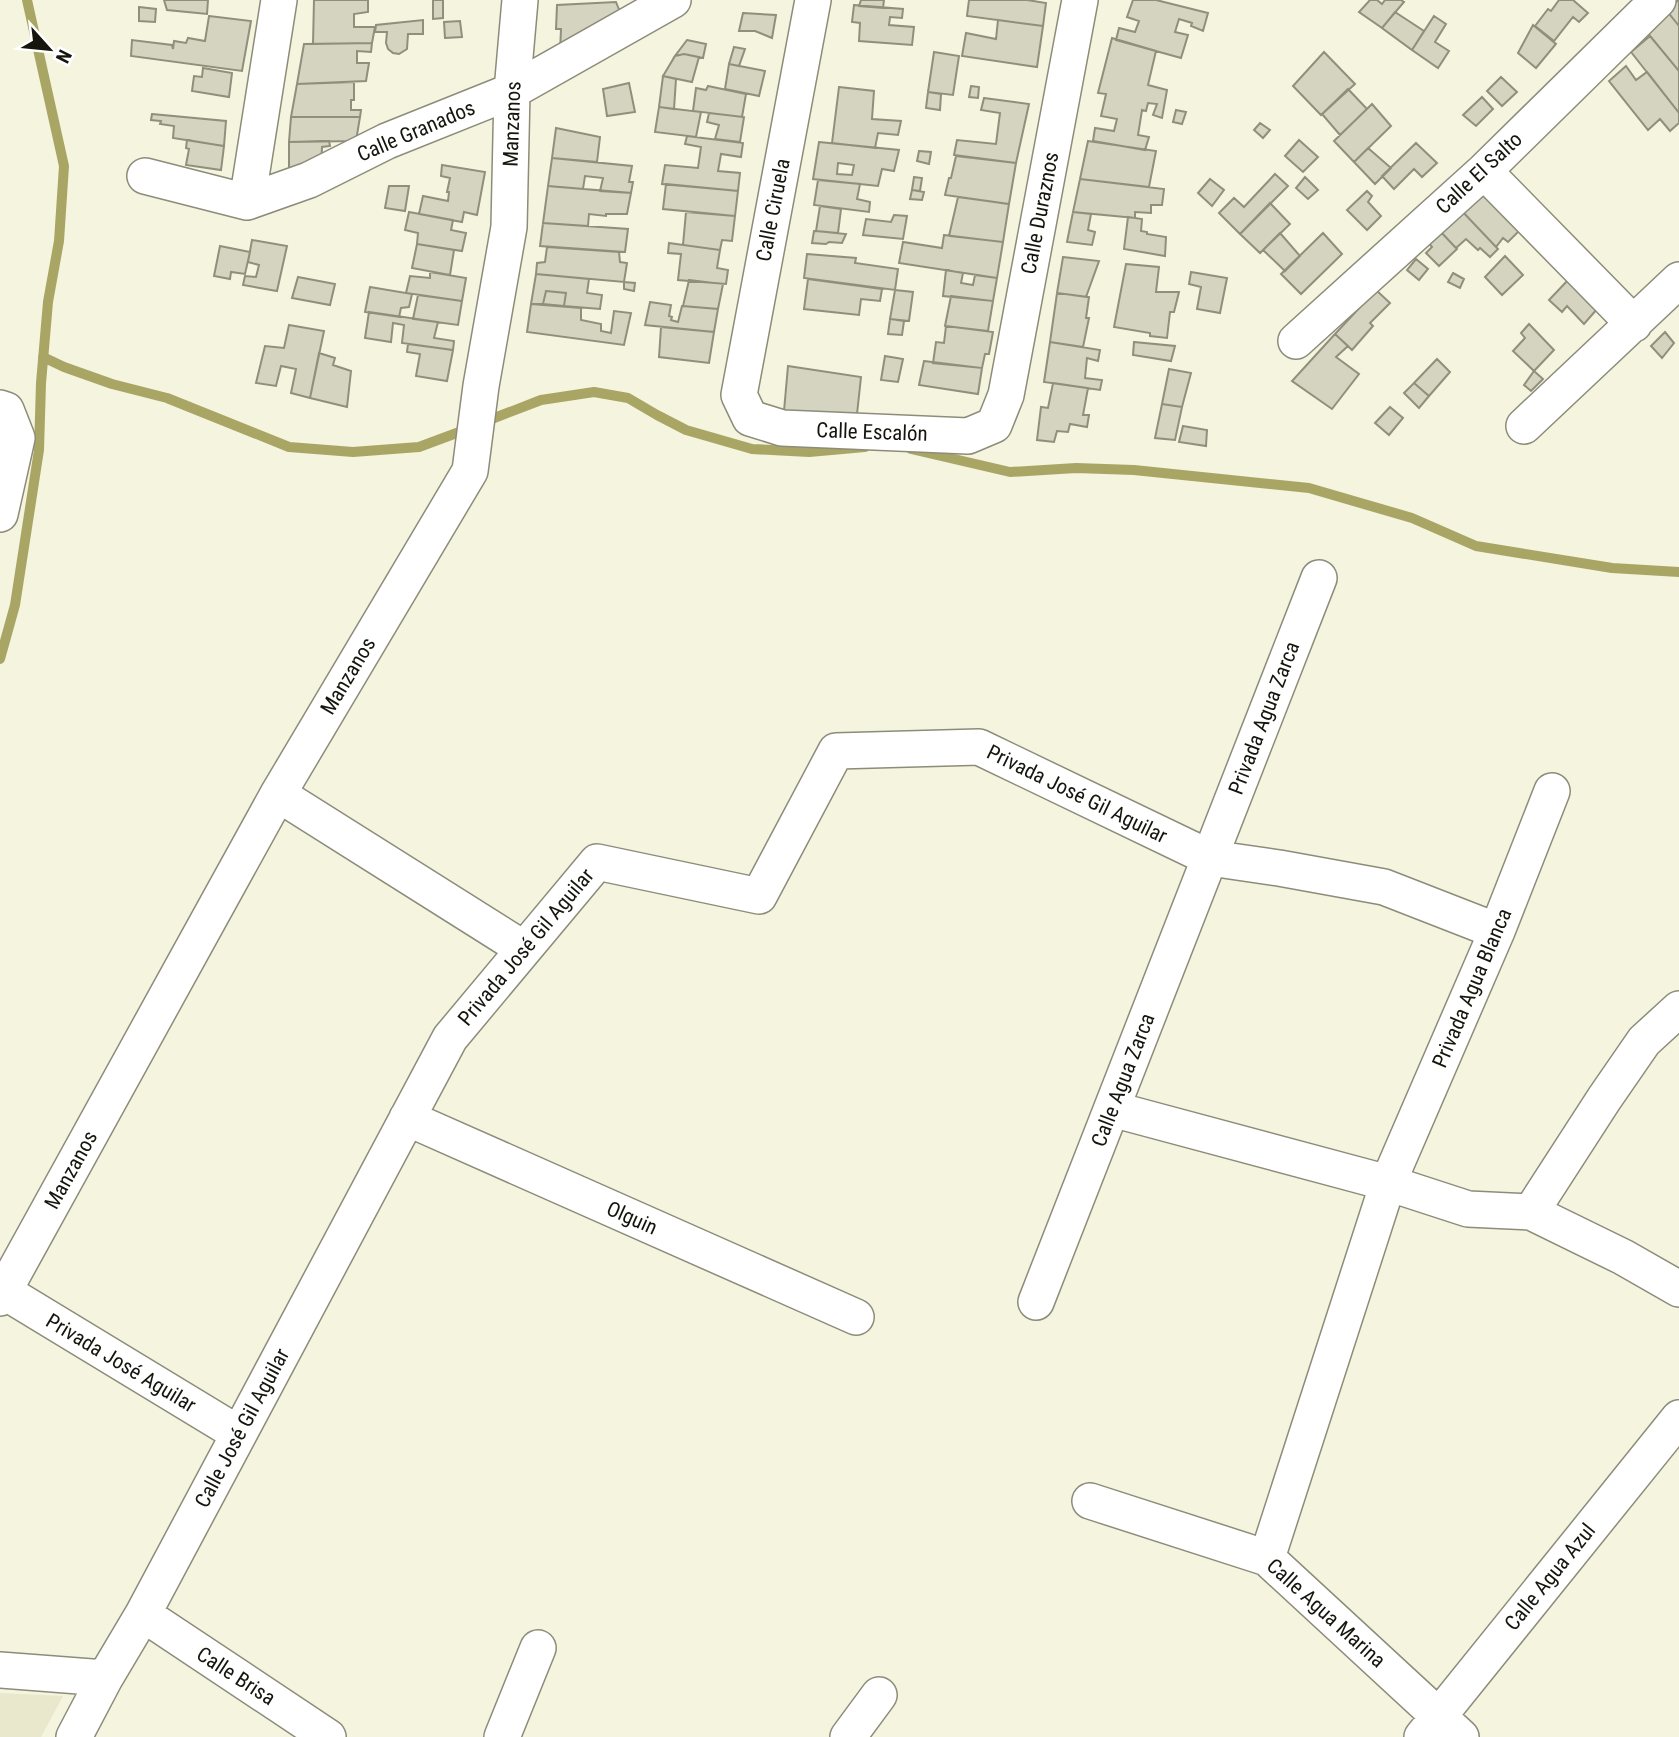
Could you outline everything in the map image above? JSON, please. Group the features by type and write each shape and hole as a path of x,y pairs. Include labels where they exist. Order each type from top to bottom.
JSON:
{"street":[{"path":"145,176 247,202 279,0"},
{"name":"Manzanos","path":"1,1293 278,794 470,471 481,386 509,227 512,91 520,0"},
{"name":"Calle Granados","path":"247,202 309,180 387,141 512,91 673,0"},
{"name":"Calle Ciruela","path":"750,418 739,395 813,0"},
{"name":"Calle Duraznos","path":"994,425 1006,395 1080,0"},
{"name":"Calle El Salto","path":"1296,341 1484,171 1658,0"},
{"path":"1484,171 1634,324"},
{"path":"1524,426 1679,281"},
{"path":"0,514 17,438 3,409"},
{"name":"Calle Escalón","path":"750,418 782,428 968,436 994,425"},
{"name":"Privada Agua Zarca","path":"1210,858 1319,579"},
{"name":"Privada José Gil Aguilar","path":"407,1118 450,1038 597,862 759,896 835,751 979,747 1210,858"},
{"name":"Privada Agua Blanca","path":"1267,1558 1388,1183 1497,931 1552,791"},
{"path":"278,794 524,949"},
{"path":"1210,858 1384,887 1497,931"},
{"name":"Calle Agua Zarca","path":"1036,1302 1210,858"},
{"path":"1531,1212 1644,1041 1679,1009"},
{"path":"1112,1109 1388,1183 1468,1209 1531,1212 1623,1257 1679,1289"},
{"name":"Olguin","path":"407,1118 856,1317"},
{"name":"Calle José Gil Aguilar","path":"74,1737 143,1614 407,1118"},
{"name":"Privada José Aguilar","path":"1,1293 239,1434"},
{"name":"Calle Agua Azul","path":"1440,1730 1679,1418"},
{"name":"Calle Agua Marina","path":"1090,1501 1267,1558 1399,1679 1440,1730"},
{"name":"Calle Brisa","path":"143,1614 328,1737"},
{"path":"502,1737 538,1648"},
{"path":"0,1670 105,1678"},
{"path":"848,1737 878,1695"}],"shaded area":[{"path":"0,1693 63,1696 41,1737 0,1737"}],"building":[{"path":"164,0 208,0 207,14 167,10"},
{"path":"314,0 368,0 368,12 354,14 354,27 375,27 372,43 313,44"},
{"path":"433,0 443,0 443,18 433,19"},
{"path":"861,0 884,0 883,8 859,6"},
{"path":"969,0 1027,0 1046,3 1043,26 967,16"},
{"path":"1133,0 1156,0 1208,13 1203,31 1191,26 1192,23 1179,19 1175,32 1188,35 1181,58 1116,40 1119,28 1135,32 1139,21 1127,17"},
{"path":"1370,0 1377,0 1382,4 1385,0 1404,2 1382,28 1359,12"},
{"path":"1559,0 1573,0 1588,13 1579,22 1573,17 1554,41 1535,26"},
{"path":"1679,0 1679,26 1667,11"},
{"path":"616,2 620,12 560,52 561,29 556,29 557,5"},
{"path":"854,5 903,9 902,18 890,17 889,25 914,27 912,45 859,41 860,23 852,22"},
{"path":"139,7 156,9 155,22 139,21"},
{"path":"1667,11 1679,26 1679,71 1646,31"},
{"path":"1395,12 1424,31 1412,50 1382,28"},
{"path":"743,13 776,15 772,38 755,31 739,31"},
{"path":"209,16 251,21 242,71 131,56 132,40 172,45 173,49 174,41 186,43 188,38 205,41"},
{"path":"1434,16 1446,24 1435,42 1449,51 1438,68 1412,50"},
{"path":"423,20 423,34 408,34 407,49 399,54 388,49 387,32 375,32 376,25"},
{"path":"998,20 1043,26 1037,67 962,56 966,33 996,39"},
{"path":"460,21 462,37 445,38 444,22"},
{"path":"1533,25 1556,44 1536,68 1518,53"},
{"path":"1650,36 1679,71 1679,113 1631,52"},
{"path":"1112,38 1156,51 1148,85 1167,90 1162,118 1153,115 1157,104 1148,103 1146,111 1142,110 1138,135 1149,137 1145,150 1093,141 1095,128 1114,131 1117,119 1101,116 1106,94 1098,93"},
{"path":"687,40 706,44 703,58 684,54 675,56"},
{"path":"372,43 371,52 357,51 357,63 369,63 366,81 297,84 304,44"},
{"path":"734,47 745,49 739,66 729,64"},
{"path":"934,52 959,56 953,95 928,92"},
{"path":"1324,52 1355,84 1321,115 1293,86"},
{"path":"684,54 699,57 692,82 663,76 675,56"},
{"path":"729,64 765,71 759,96 725,89"},
{"path":"1626,66 1636,80 1647,72 1679,113 1679,123 1670,131 1660,119 1648,130 1609,81"},
{"path":"203,68 232,73 229,97 192,91 194,76 202,77"},
{"path":"663,76 676,79 674,109 659,107"},
{"path":"1501,77 1517,92 1502,106 1487,91"},
{"path":"354,82 351,110 361,110 360,117 291,117 297,84"},
{"path":"629,83 635,112 607,116 603,89"},
{"path":"708,86 746,94 742,117 693,111 696,88 706,90"},
{"path":"971,86 979,87 978,98 969,97"},
{"path":"839,87 874,91 872,119 901,121 898,135 878,133 875,148 832,143"},
{"path":"1348,89 1367,109 1340,135 1322,114"},
{"path":"928,92 941,94 940,110 926,108"},
{"path":"1482,97 1493,109 1476,126 1463,115"},
{"path":"984,98 1029,104 1016,163 954,155 957,140 996,144 1000,113 981,110"},
{"path":"1372,104 1391,126 1354,162 1334,141"},
{"path":"659,107 701,112 696,137 655,132"},
{"path":"1176,110 1186,112 1182,124 1173,122"},
{"path":"709,113 744,117 740,142 715,139 719,125 707,122"},
{"path":"152,114 226,121 224,146 173,138 174,126 151,120"},
{"path":"291,117 360,117 356,141 289,142"},
{"path":"1260,123 1270,130 1263,138 1254,130"},
{"path":"556,128 600,137 597,162 552,158"},
{"path":"687,136 743,143 741,157 721,154 718,171 740,173 738,191 662,184 665,165 698,168 701,147 685,144"},
{"path":"187,140 224,146 221,170 186,165 189,149 186,148"},
{"path":"1299,140 1318,157 1303,172 1285,156"},
{"path":"329,141 330,146 322,147 321,170 289,171 289,142"},
{"path":"1088,141 1156,151 1149,187 1080,179"},
{"path":"819,142 899,150 894,171 882,169 878,186 813,179","holes":["838,163 854,165 852,175 837,174"]},
{"path":"1416,143 1437,163 1422,177 1414,169 1394,189 1382,176"},
{"path":"1368,148 1391,168 1375,184 1354,162"},
{"path":"919,151 931,152 929,164 917,161"},
{"path":"956,156 1016,163 1009,204 945,195"},
{"path":"552,158 632,166 629,182 633,182 631,193 600,191 603,178 585,176 583,189 548,186"},
{"path":"442,165 485,172 477,215 464,212 462,222 419,214 423,196 448,201 450,178 441,176"},
{"path":"1275,174 1288,186 1240,234 1219,213 1234,198 1244,207"},
{"path":"914,177 922,178 920,191 912,190"},
{"path":"1305,177 1318,190 1308,199 1296,188"},
{"path":"1080,179 1164,189 1162,205 1151,205 1151,213 1135,212 1135,218 1073,212"},
{"path":"1210,179 1224,190 1212,206 1198,193"},
{"path":"818,180 860,184 857,199 870,202 869,212 814,205"},
{"path":"666,184 738,191 735,216 663,209"},
{"path":"389,186 409,186 405,211 385,208"},
{"path":"548,186 631,193 627,214 589,214 588,226 543,223"},
{"path":"1481,189 1521,229 1508,242 1503,238 1496,247 1460,209"},
{"path":"912,190 924,192 922,200 910,199"},
{"path":"1367,191 1372,196 1368,202 1381,216 1367,230 1347,210"},
{"path":"958,197 1009,204 1003,242 949,236"},
{"path":"1270,203 1290,224 1260,253 1240,234"},
{"path":"820,206 841,209 838,233 816,231"},
{"path":"1460,209 1498,249 1490,257 1466,239 1456,248 1439,230"},
{"path":"409,212 453,220 451,230 466,233 462,251 417,244 418,233 405,230"},
{"path":"686,212 735,216 732,241 722,240 720,250 683,245"},
{"path":"1073,212 1091,214 1088,230 1095,232 1092,245 1067,242"},
{"path":"894,215 907,216 903,239 863,235 866,219 891,222"},
{"path":"1128,217 1142,219 1141,231 1166,237 1165,256 1124,249"},
{"path":"543,223 628,229 625,252 540,246"},
{"path":"1439,230 1457,249 1439,266 1426,253 1432,247 1427,241"},
{"path":"814,231 846,234 842,243 812,243"},
{"path":"1280,233 1300,256 1285,271 1263,250"},
{"path":"1323,233 1342,254 1301,294 1281,274"},
{"path":"944,235 1003,242 997,278 899,263 903,242 942,248"},
{"path":"252,240 287,246 277,291 243,285 245,276 256,277 259,265 248,262"},
{"path":"669,243 720,250 717,268 728,270 726,284 678,280 681,254 668,253"},
{"path":"417,244 454,250 450,275 412,268"},
{"path":"220,246 250,252 245,274 231,272 230,279 214,276"},
{"path":"547,247 619,252 620,262 627,263 624,282 536,274 537,263 545,262"},
{"path":"807,254 856,258 855,263 898,269 895,290 804,278"},
{"path":"1505,256 1523,275 1502,295 1485,277"},
{"path":"1063,257 1099,261 1086,297 1057,293"},
{"path":"1416,259 1428,269 1419,280 1407,270"},
{"path":"1126,264 1159,267 1156,292 1179,292 1174,312 1170,312 1167,338 1114,327"},
{"path":"946,270 963,273 961,283 973,285 975,275 997,278 993,301 943,296"},
{"path":"430,272 466,278 462,301 406,293 410,276 430,278"},
{"path":"1191,272 1227,278 1220,313 1197,309 1201,287 1189,284"},
{"path":"1453,273 1464,279 1460,288 1448,282"},
{"path":"536,274 589,279 587,293 602,295 600,309 564,306 566,293 546,291 543,304 531,304"},
{"path":"298,277 335,284 330,305 292,298"},
{"path":"808,279 882,289 880,301 861,299 859,315 804,309"},
{"path":"1569,279 1598,308 1584,324 1567,306 1562,312 1549,300"},
{"path":"689,280 723,284 718,309 683,306"},
{"path":"624,282 635,283 634,291 624,289"},
{"path":"370,287 412,294 409,307 401,308 399,317 365,312"},
{"path":"895,290 913,292 909,321 890,319"},
{"path":"1376,290 1390,303 1370,323 1373,326 1352,350 1335,334"},
{"path":"546,291 566,293 564,306 543,304"},
{"path":"1057,293 1089,297 1086,318 1089,318 1083,347 1050,342"},
{"path":"418,295 462,301 458,325 413,319"},
{"path":"951,296 993,301 988,331 945,326"},
{"path":"650,302 671,305 669,316 672,317 671,320 678,322 682,306 718,309 714,332 645,325"},
{"path":"531,304 581,308 581,320 601,324 601,331 611,333 614,311 631,313 624,345 527,332"},
{"path":"369,312 438,322 434,338 454,341 453,350 402,343 404,325 393,323 391,342 365,338"},
{"path":"890,319 904,321 902,335 888,334"},
{"path":"1529,324 1554,350 1534,371 1513,351 1525,338 1521,333"},
{"path":"289,325 324,331 310,398 291,393 296,369 281,366 276,386 256,383 265,346 284,348"},
{"path":"946,326 993,332 989,354 985,354 982,368 933,363 936,342 944,343"},
{"path":"661,327 714,332 709,363 659,357"},
{"path":"1665,332 1674,343 1662,358 1651,346"},
{"path":"1335,334 1348,346 1336,357 1359,374 1332,409 1292,381"},
{"path":"1050,342 1100,350 1098,361 1087,358 1085,378 1102,380 1100,390 1044,382"},
{"path":"1134,342 1175,346 1171,361 1133,355"},
{"path":"408,344 453,350 447,381 416,376 420,354 407,352"},
{"path":"319,353 335,358 333,365 351,371 347,407 310,398"},
{"path":"885,356 903,359 898,382 881,380"},
{"path":"1437,359 1450,372 1429,396 1414,383"},
{"path":"924,361 982,368 978,394 919,385"},
{"path":"788,366 861,377 857,414 784,411"},
{"path":"1169,369 1191,373 1182,407 1162,404"},
{"path":"1534,371 1543,379 1531,391 1524,385"},
{"path":"1053,383 1088,388 1083,415 1089,415 1087,427 1070,424 1068,432 1057,431 1054,442 1037,440 1041,407 1048,408"},
{"path":"1414,383 1429,396 1419,408 1404,393"},
{"path":"1162,404 1182,407 1175,440 1155,438"},
{"path":"1390,407 1403,418 1389,435 1375,423"},
{"path":"1183,426 1207,430 1206,446 1179,442"}],"waterway":[{"path":"0,659 15,605 39,450 48,302 59,241 64,166 27,0"},
{"path":"43,357 112,384 167,398 289,447 353,452 419,447 470,428"},
{"path":"484,422 541,400 594,392 628,398 686,430 752,449 809,452 865,447"},
{"path":"911,449 1010,472 1076,468 1134,470 1309,488 1412,518 1476,546 1612,568 1679,572"}]}
